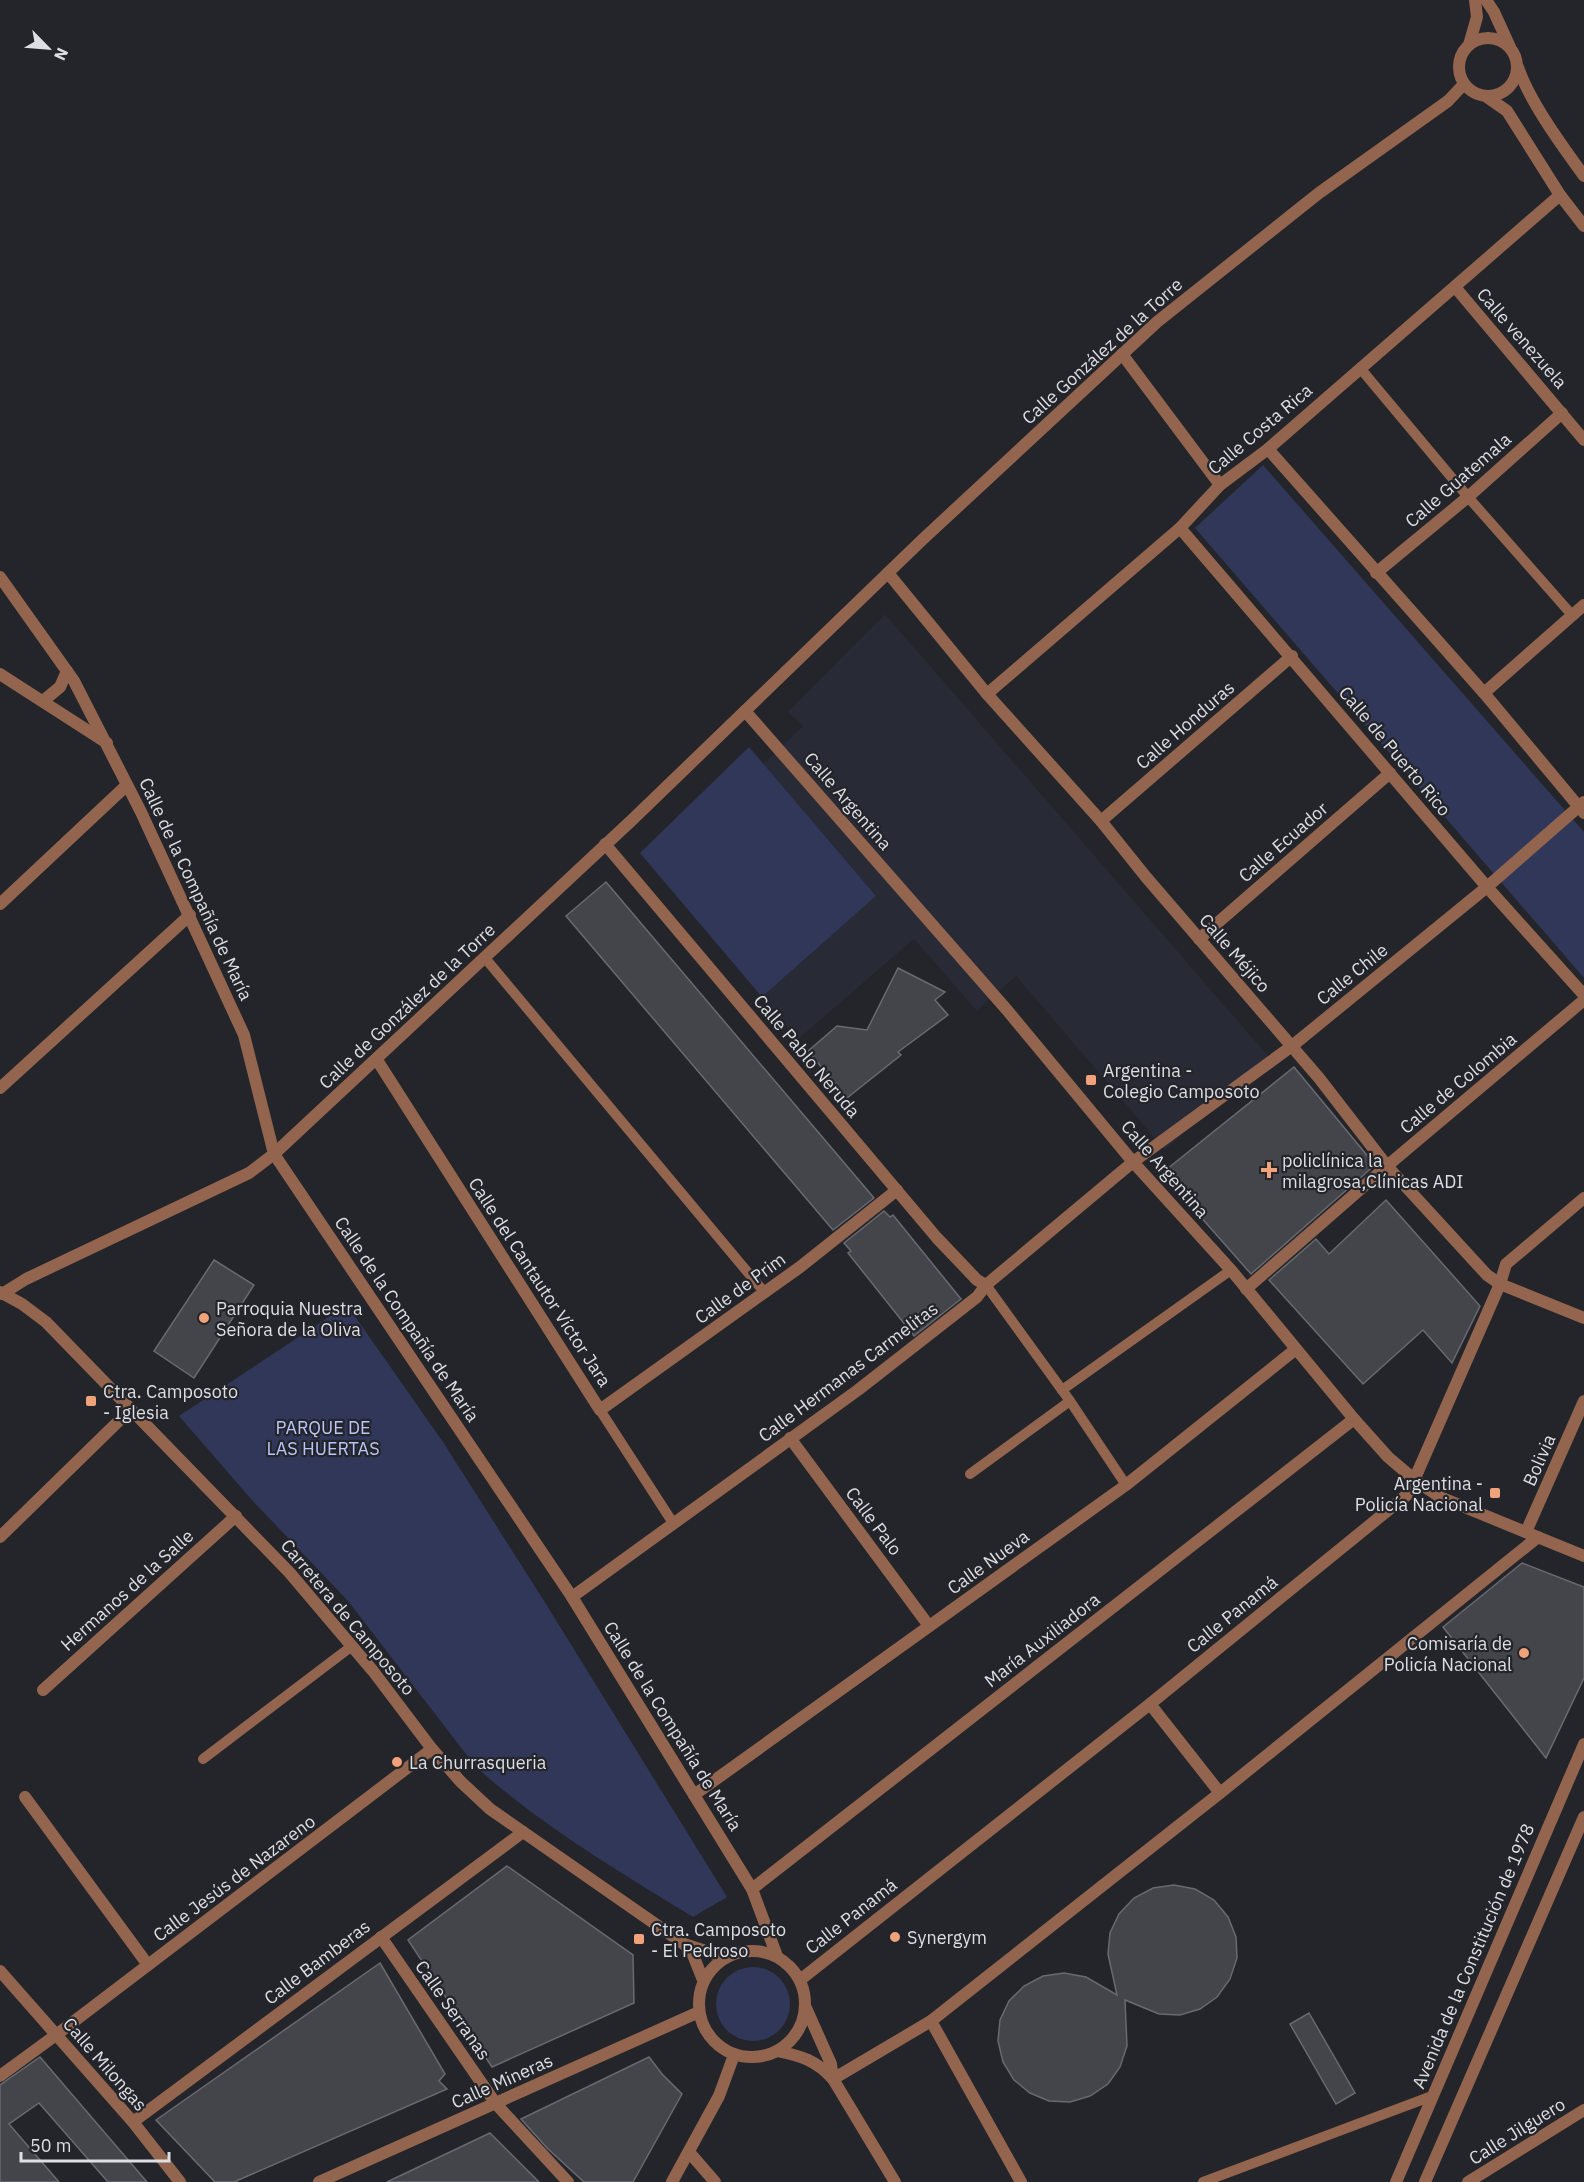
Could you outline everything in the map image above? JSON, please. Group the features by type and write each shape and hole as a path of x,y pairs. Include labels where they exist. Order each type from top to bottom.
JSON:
{"street":[{"path":"1475,0 1477,17 1469,45 1460,60 1459,68 1464,84 1478,95 1486,97 1507,111 1560,195 1584,226"},
{"path":"1486,0 1513,53 1523,80 1564,148 1584,176"},
{"path":"1469,45 1486,38 1503,42 1513,53 1516,77 1504,92 1486,97"},
{"name":"Calle González de la Torre","path":"785,672 1157,322 1310,201 1448,101 1464,84"},
{"name":"Calle Costa Rica","path":"987,694 1180,528 1220,485 1268,449 1560,195"},
{"name":"Calle venezuela","path":"1455,288 1584,440"},
{"path":"1122,354 1220,485"},
{"name":"Calle Guatemala","path":"1376,573 1468,497 1562,413"},
{"path":"1268,449 1582,807"},
{"name":"Calle de Puerto Rico","path":"1180,528 1292,656 1487,887 1584,995"},
{"name":"Calle Méjico","path":"888,573 987,694 1101,821 1146,877 1292,1046 1387,1166 1486,1275 1500,1284 1584,1318"},
{"name":"Calle de la Compañía de María","path":"0,577 67,671 107,743 189,915 244,1035 274,1154 572,1598 752,1889 777,1956"},
{"path":"1484,693 1584,605"},
{"name":"Calle Honduras","path":"1101,821 1292,656"},
{"path":"43,701 60,687 67,671"},
{"name":"Calle de González de la Torre","path":"1,1293 249,1173 274,1154 485,958 785,672"},
{"path":"0,674 107,743"},
{"name":"Calle Argentina","path":"745,711 1007,1010 1133,1162 1231,1270 1354,1419 1389,1457 1415,1480 1440,1497 1584,1556"},
{"name":"Calle Ecuador","path":"1199,939 1390,773"},
{"path":"0,904 127,785"},
{"name":"Calle Chile","path":"1133,1162 1292,1046 1582,807"},
{"name":"Calle Pablo Neruda","path":"605,844 897,1190 977,1280 986,1285"},
{"path":"0,1088 189,915"},
{"name":"Calle de Colombia","path":"1246,1289 1387,1166 1584,1000"},
{"name":"Calle del Cantautor Víctor Jara","path":"376,1060 600,1410"},
{"name":"Calle Hermanas Carmelitas","path":"572,1598 927,1338 977,1297 986,1285 1133,1162"},
{"name":"Calle de Prim","path":"600,1410 765,1293 897,1190"},
{"name":"Calle Panamá","path":"800,1980 1150,1704 1408,1494 1500,1284 1506,1264 1584,1198"},
{"name":"Carretera de Camposoto","path":"1,1293 22,1304 46,1322 289,1572 352,1646 432,1749 460,1781 490,1809 684,1944 693,1955 704,1980"},
{"name":"Calle Nueva","path":"694,1795 1126,1485 1296,1349"},
{"name":"Bolivia","path":"1532,1535 1584,1401"},
{"path":"0,1537 130,1410"},
{"name":"María Auxiliadora","path":"752,1889 1354,1419"},
{"name":"Calle Palo","path":"790,1438 929,1626"},
{"name":"Hermanos de la Salle","path":"43,1690 236,1516"},
{"path":"833,2079 931,2021 1220,1793 1532,1535"},
{"path":"1150,1704 1220,1793"},
{"name":"Avenida de la Constitución de 1978","path":"1396,2182 1584,1744"},
{"name":"Calle Jesús de Nazareno","path":"0,2076 432,1749"},
{"path":"25,1797 148,1965"},
{"path":"1425,2182 1584,1817"},
{"name":"Calle Bamberas","path":"133,2122 523,1832"},
{"name":"Calle Serranas","path":"381,1937 496,2104 568,2182"},
{"name":"Carretera de Camposoto","path":"684,1944 727,1956"},
{"path":"744,1951 761,1951 777,1956 791,1966 800,1980 805,2007 802,2021 796,2034 784,2047 769,2055 752,2058 734,2055 721,2048 710,2038 703,2026 699,2012 699,1996 704,1980 713,1966 727,1956 744,1951"},
{"name":"Calle Milongas","path":"0,1971 133,2122 180,2182"},
{"path":"805,2007 831,2064 833,2079"},
{"name":"Calle Mineras","path":"319,2182 699,2012"},
{"path":"931,2021 1021,2182"},
{"path":"777,2051 814,2062 833,2079 895,2182"},
{"path":"672,2182 719,2096 734,2055"},
{"name":"Calle Jilguero","path":"1468,2182 1584,2110"},
{"path":"689,2152 715,2182"}],"lane":[{"path":"1360,368 1468,497 1572,615"},
{"path":"485,958 765,1293"},
{"path":"1062,1390 1231,1270"},
{"path":"986,1285 1070,1401 1126,1485"},
{"path":"970,1474 1070,1401"},
{"name":"Calle del Cantautor Víctor Jara","path":"600,1410 673,1523"},
{"path":"203,1759 352,1646"},
{"path":"1203,2182 1432,2096"}],"shaded area":[{"path":"885,614 1269,1057 1165,1150 1016,976 977,1011 914,939 798,1039 762,997 876,896 763,764 803,726 788,712"}],"green space":[{"path":"1263,465 1584,832 1584,978 1195,528"},
{"path":"749,747 876,896 762,997 640,853"},
{"name":"PARQUE DE LAS HUERTAS","path":"347,1305 443,1442 727,1897 693,1917 554,1828 476,1767 348,1601 251,1499 179,1416"},
{"path":"746,1967 760,1967 774,1973 784,1983 790,1997 788,2018 774,2035 760,2041 746,2041 732,2035 722,2025 716,2011 716,1997 722,1983 732,1973"}],"building":[{"path":"606,882 874,1198 833,1230 566,916"},
{"path":"898,968 945,992 935,1000 948,1015 898,1052 901,1055 847,1098 808,1051 837,1026 867,1030"},
{"name":"policlínica la milagrosa,Clínicas ADI","path":"1294,1067 1375,1165 1251,1274 1162,1173"},
{"path":"1386,1200 1480,1306 1452,1363 1423,1330 1363,1384 1269,1280 1316,1239 1329,1254"},
{"path":"884,1211 890,1217 893,1215 961,1299 914,1336 848,1253 851,1251 844,1243"},
{"name":"Parroquia Nuestra Señora de la Oliva","path":"214,1260 254,1285 194,1378 154,1351"},
{"name":"Comisaría de Policía Nacional","path":"1522,1563 1584,1587 1584,1678 1546,1758 1443,1627"},
{"path":"507,1866 633,1955 634,2003 492,2067 408,1940"},
{"path":"1174,1885 1195,1889 1214,1900 1228,1917 1236,1937 1237,1958 1230,1979 1217,1997 1200,2009 1180,2015 1159,2014 1125,2000 1127,2046 1120,2067 1108,2084 1090,2096 1070,2102 1049,2101 1030,2093 1014,2080 1003,2062 998,2041 1000,2020 1009,2001 1024,1986 1043,1976 1064,1973 1086,1977 1117,1995 1108,1954 1110,1933 1119,1914 1134,1898 1153,1888"},
{"path":"380,1963 445,2074 439,2081 447,2089 234,2182 215,2182 156,2120"},
{"path":"1309,2013 1355,2093 1336,2104 1290,2024"},
{"path":"40,2057 147,2182 108,2182 39,2103 9,2124 59,2182 0,2182 0,2085"},
{"path":"649,2057 682,2094 633,2182 584,2182 547,2148 521,2119"},
{"path":"490,2133 539,2182 387,2182"}],"place":[{"name":"Argentina - Colegio Camposoto","path":"1091,1080"},
{"name":"policlínica la milagrosa,Clínicas ADI","path":"1269,1170"},
{"name":"Parroquia Nuestra Señora de la Oliva","path":"204,1318"},
{"name":"Ctra. Camposoto - Iglesia","path":"91,1401"},
{"name":"Argentina - Policía Nacional","path":"1495,1493"},
{"name":"Comisaría de Policía Nacional","path":"1524,1653"},
{"name":"La Churrasqueria","path":"397,1762"},
{"name":"Synergym","path":"895,1937"},
{"name":"Ctra. Camposoto - El Pedroso","path":"639,1939"}]}
